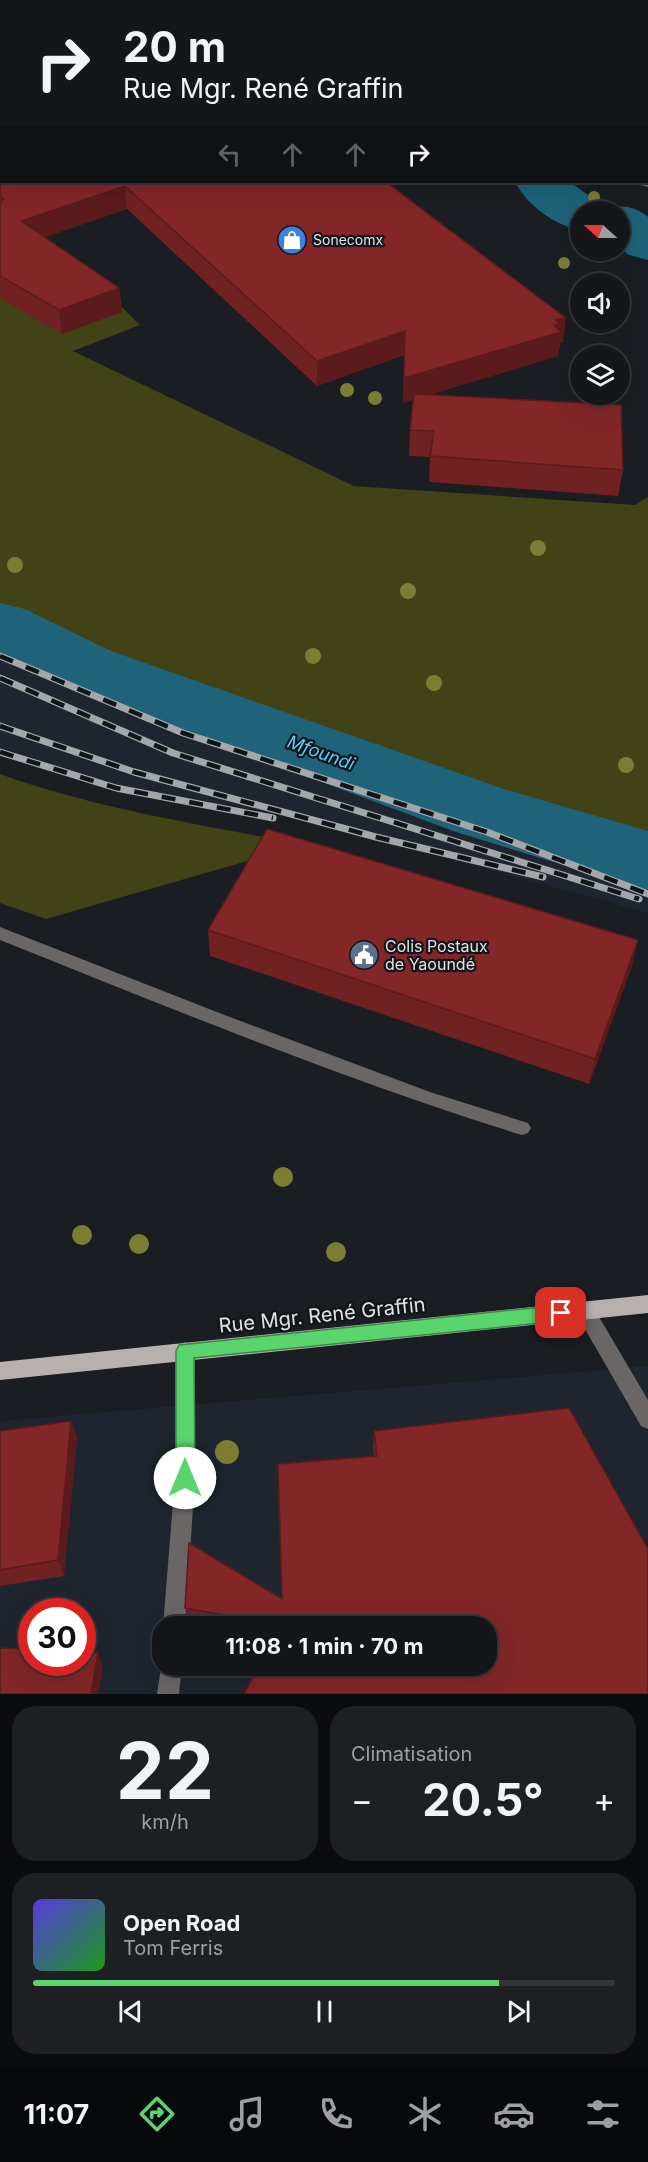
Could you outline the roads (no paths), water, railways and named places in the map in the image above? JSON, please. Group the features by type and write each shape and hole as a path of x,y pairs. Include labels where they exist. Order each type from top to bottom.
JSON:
{"main road":[{"name":"Rue Mgr. René Graffin","path":"0,1371 648,1304"}],"street":[{"path":"0,933 221,1021 406,1090 522,1128"},
{"path":"585,1311 648,1419"},
{"path":"175,1616 185,1478 185,1351"},
{"path":"168,1694 170,1676"}],"waterway":[{"path":"541,183 570,208"},
{"path":"630,229 648,244"},
{"name":"Mfoundi","path":"0,626 86,668 484,812 648,861"}],"railway":[{"path":"0,656 183,733 487,832 648,894"},
{"path":"0,678 173,753 639,899"},
{"path":"0,726 134,772 376,837 543,877"},
{"path":"0,752 116,788 273,818"}],"place":[{"name":"Sonecomx","path":"292,240"},
{"name":"Colis Postaux de Yaoundé","path":"364,955"}]}
